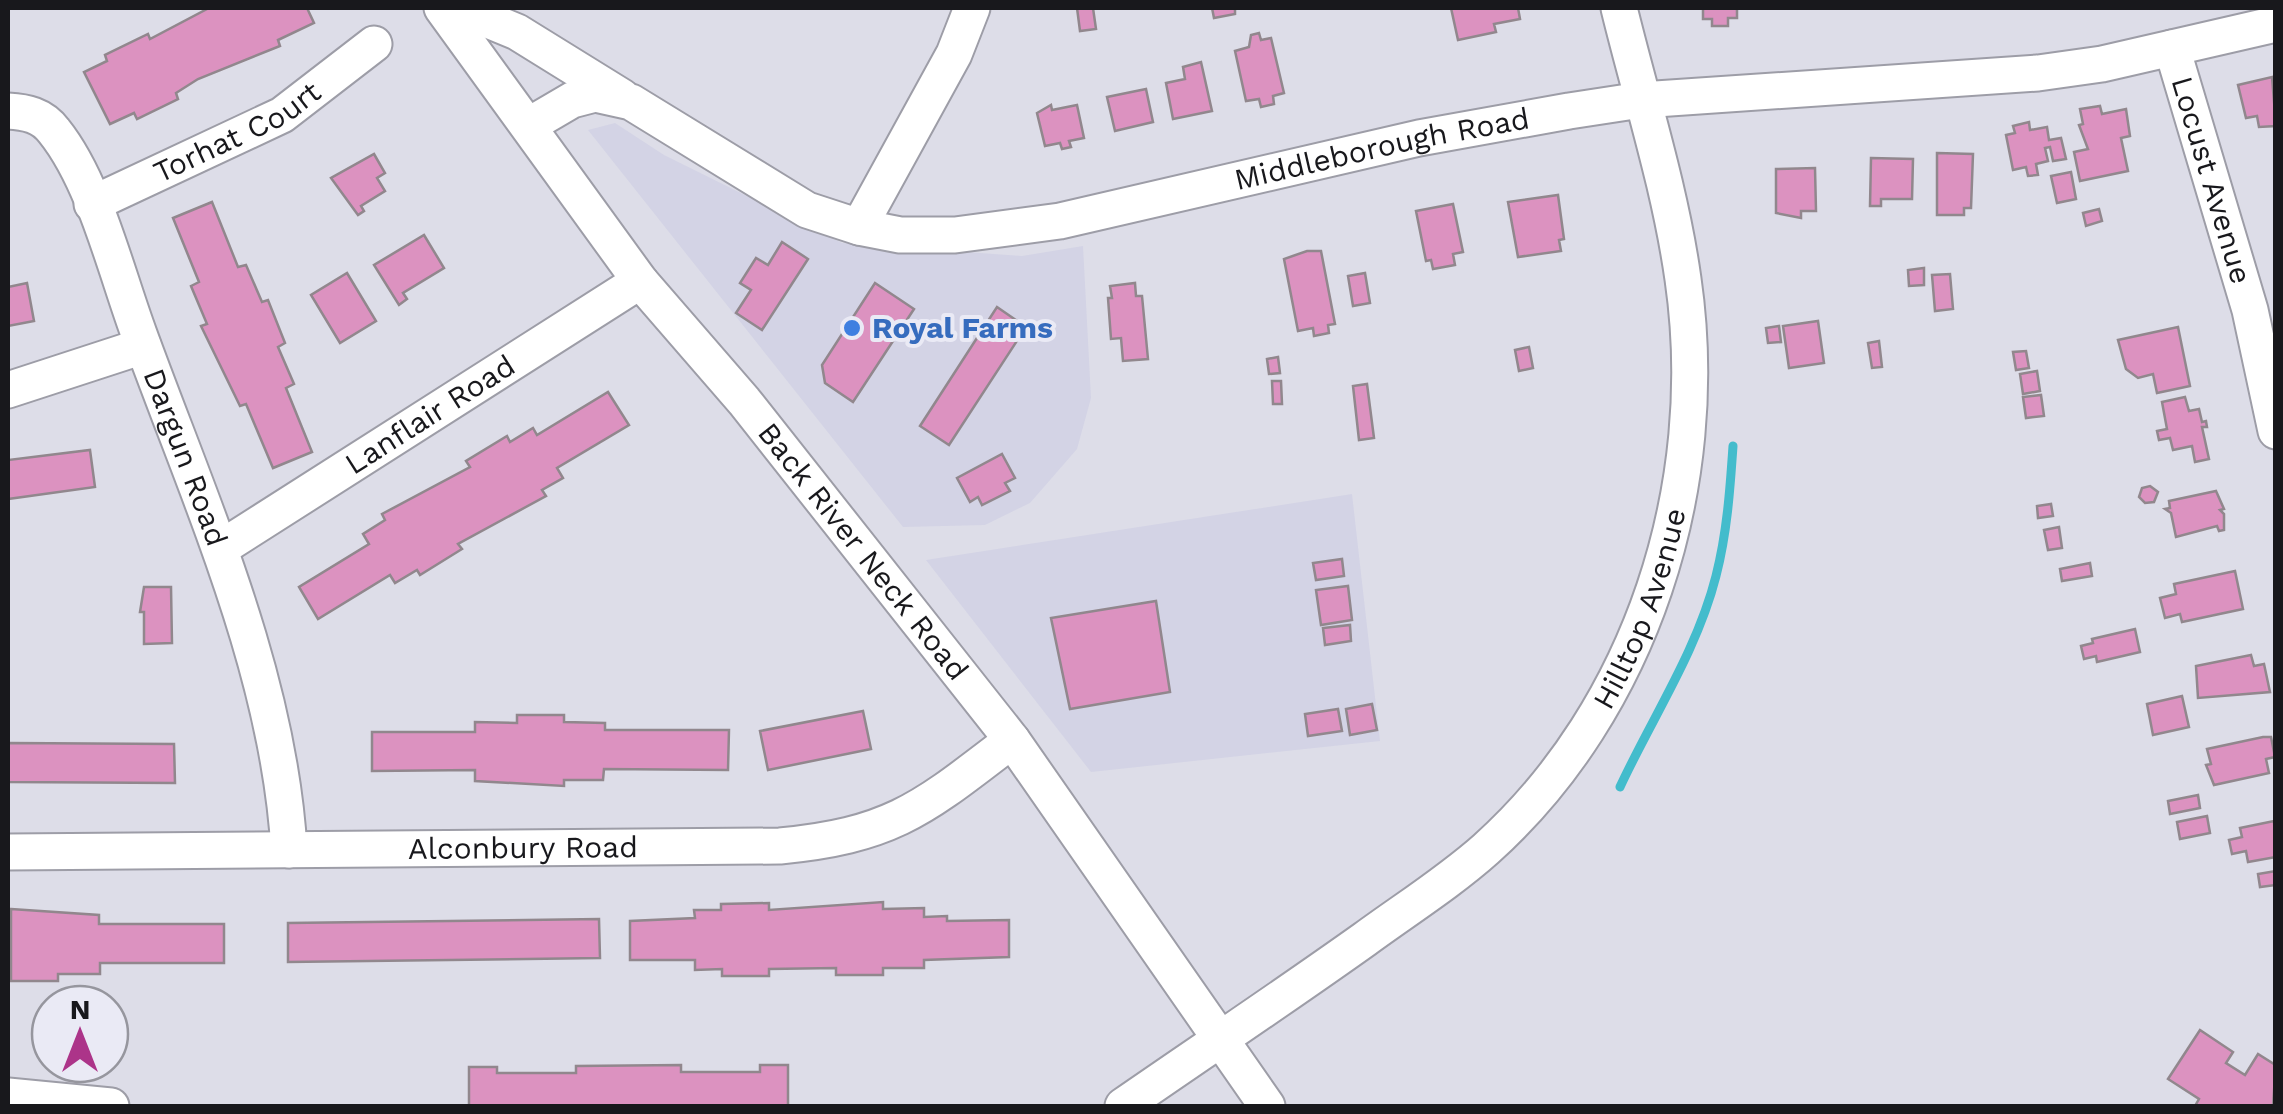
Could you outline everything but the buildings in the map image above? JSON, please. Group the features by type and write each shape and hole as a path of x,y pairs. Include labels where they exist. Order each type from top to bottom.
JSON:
{"street":[{"name":"Back River Neck Road","path":"442,8 531,124 640,281 744,401 1012,740 1266,1106"},
{"path":"458,8 517,32 632,102"},
{"path":"858,227 954,54 972,8"},
{"name":"Hilltop Avenue","path":"1220,1039 1441,886 1486,849 1568,758 1631,651 1678,505 1689,362 1684,280 1619,8"},
{"name":"Middleborough Road","path":"531,124 572,100 595,94 632,102 792,202 858,227 900,235 1006,230 1419,138 1641,100 2038,73 2276,24"},
{"name":"Torhat Court","path":"92,204 282,116 374,44"},
{"name":"Locust Avenue","path":"2172,48 2250,310 2276,430"},
{"name":"Dargun Road","path":"8,111 36,116 56,133 92,204 221,548 266,714 287,813 290,850"},
{"name":"Lanflair Road","path":"221,548 640,281"},
{"path":"8,390 143,346"},
{"name":"Alconbury Road","path":"8,852 780,846 838,840 902,819 1012,740"},
{"path":"1123,1106 1220,1039"},
{"path":"8,1096 111,1106"}],"shaded area":[{"path":"615,123 664,155 842,243 1022,256 1083,246 1091,398 1077,449 1030,503 985,525 903,527 588,130"},
{"path":"1352,494 1380,741 1091,772 926,560"}],"waterway":[{"path":"1620,787 1686,658 1708,604 1723,544 1733,446"}],"place":[{"name":"Royal Farms","path":"852,328"}]}
